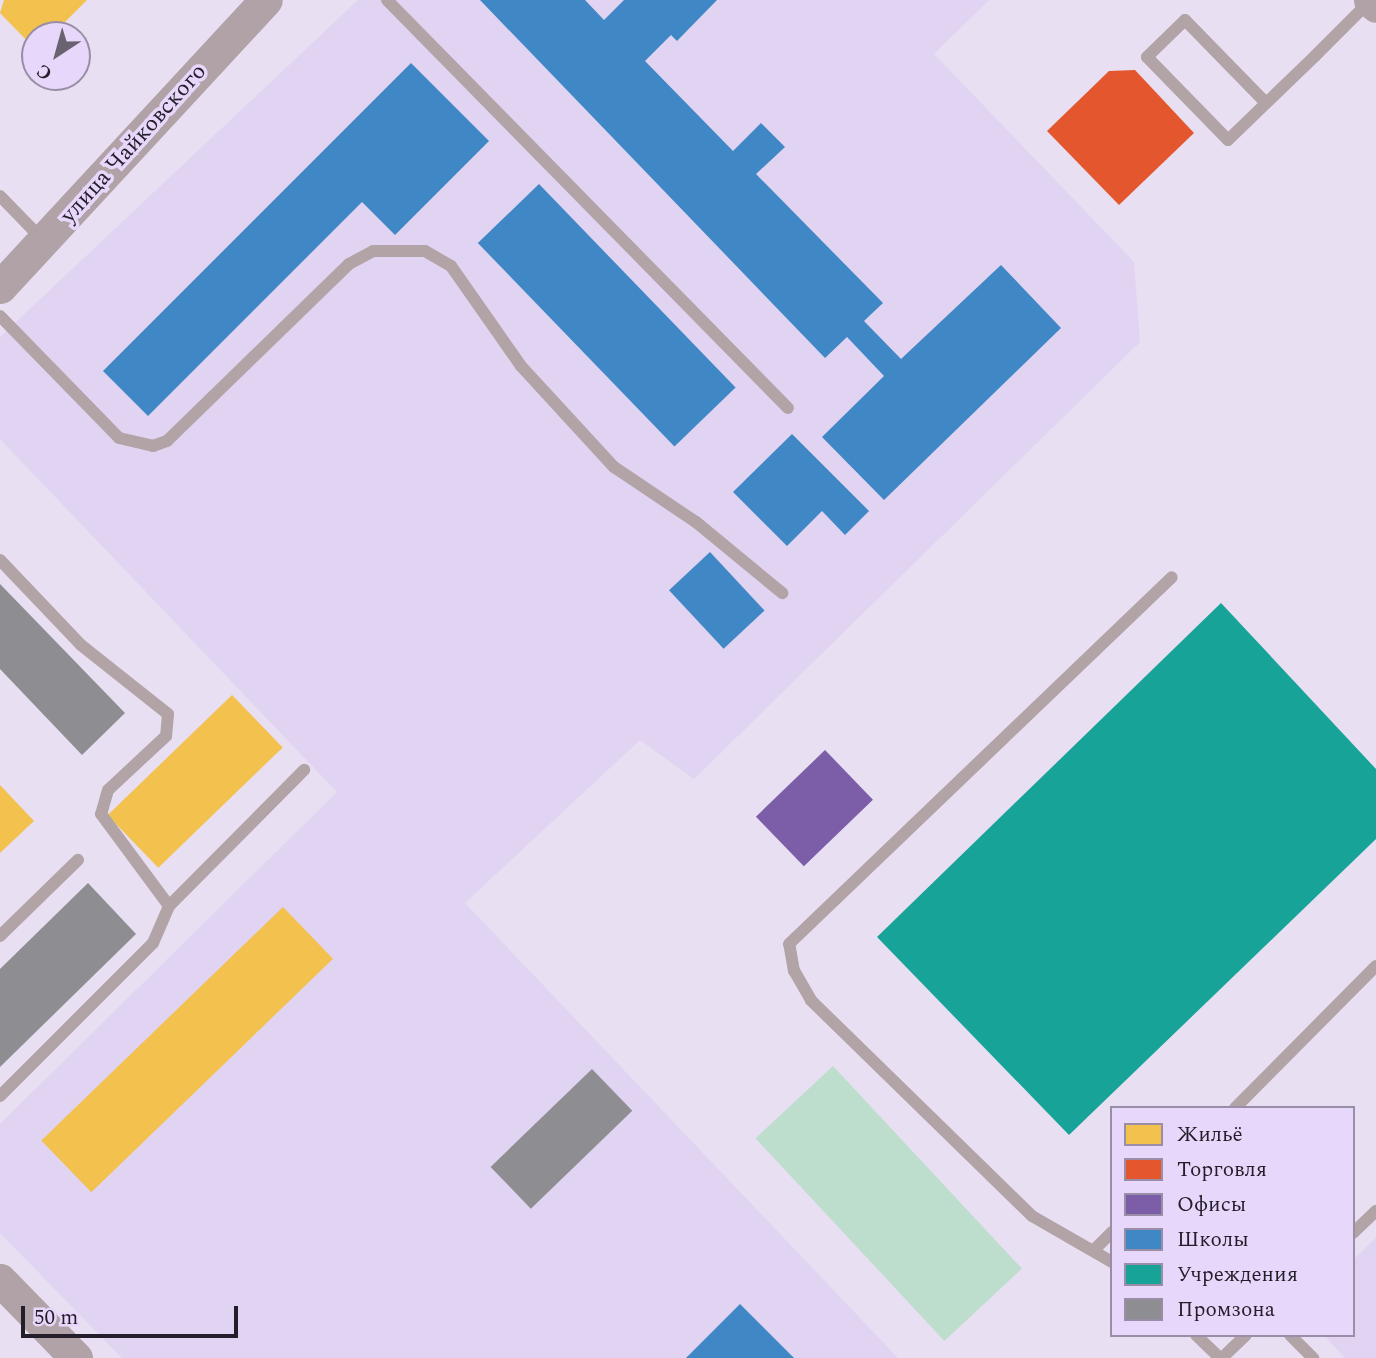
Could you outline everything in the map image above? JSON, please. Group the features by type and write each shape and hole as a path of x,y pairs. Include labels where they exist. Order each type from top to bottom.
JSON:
{"street":[{"name":"улица Чайковского","path":"0,286 45,243 267,0"},
{"path":"1370,0 1376,6"},
{"path":"0,1280 76,1358"}],"lane":[{"path":"387,0 788,408"},
{"path":"1266,103 1185,20 1147,57 1228,141 1370,0"},
{"path":"0,196 45,243"},
{"path":"0,316 119,438 153,446 167,441 349,264 373,251 425,251 451,266 521,366 614,467 696,522 782,593"},
{"path":"0,560 81,645 168,714 166,736 108,790 101,814 169,906"},
{"path":"1110,1260 1096,1248 1032,1216 811,1000 794,971 789,944 1172,577"},
{"path":"0,1096 153,943 169,906 304,770"},
{"path":"0,936 78,860"},
{"path":"1237,1106 1376,966"},
{"path":"1355,1231 1376,1211"},
{"path":"1096,1248 1110,1234"},
{"path":"1198,1337 1221,1358 1244,1337"},
{"path":"1292,1337 1313,1358"}],"shaded area":[{"path":"358,0 989,0 934,54 1134,262 1140,342 694,779 640,740 465,903 898,1358 122,1358 0,1233 0,1124 337,792 0,439 0,337"},
{"path":"1376,1238 1376,1358 1345,1358 1326,1337 1355,1337 1355,1258"}],"green space":[{"path":"833,1066 1022,1269 944,1341 755,1138"}],"building: Жильё":[{"path":"4,0 87,0 66,21 21,21 21,35 0,13"},
{"path":"232,695 283,748 158,868 108,815"},
{"path":"0,785 34,821 0,853"},
{"path":"283,907 333,959 91,1192 41,1140"}],"building: Торговля":[{"path":"1135,70 1194,133 1119,205 1047,131 1109,71"}],"building: Офисы":[{"path":"825,750 873,800 804,866 756,817"}],"building: Школы":[{"path":"480,0 585,0 604,20 624,0 717,0 677,41 671,35 645,61 733,151 761,123 785,147 756,174 883,303 864,321 901,359 1001,265 1061,328 884,500 822,437 884,376 847,337 825,358"},
{"path":"411,63 489,141 395,235 362,202 148,416 103,371"},
{"path":"539,184 736,388 674,447 478,243"},
{"path":"792,434 869,511 845,535 822,511 787,546 733,492"},
{"path":"710,552 765,611 724,649 669,590"},
{"path":"740,1304 794,1358 686,1358"}],"building: Учреждения":[{"path":"1221,603 1376,769 1376,839 1069,1135 877,937"}],"building: Промзона":[{"path":"0,584 125,713 82,755 0,669"},
{"path":"88,883 136,934 0,1067 0,969"},
{"path":"592,1069 632,1111 531,1209 491,1167"}]}
